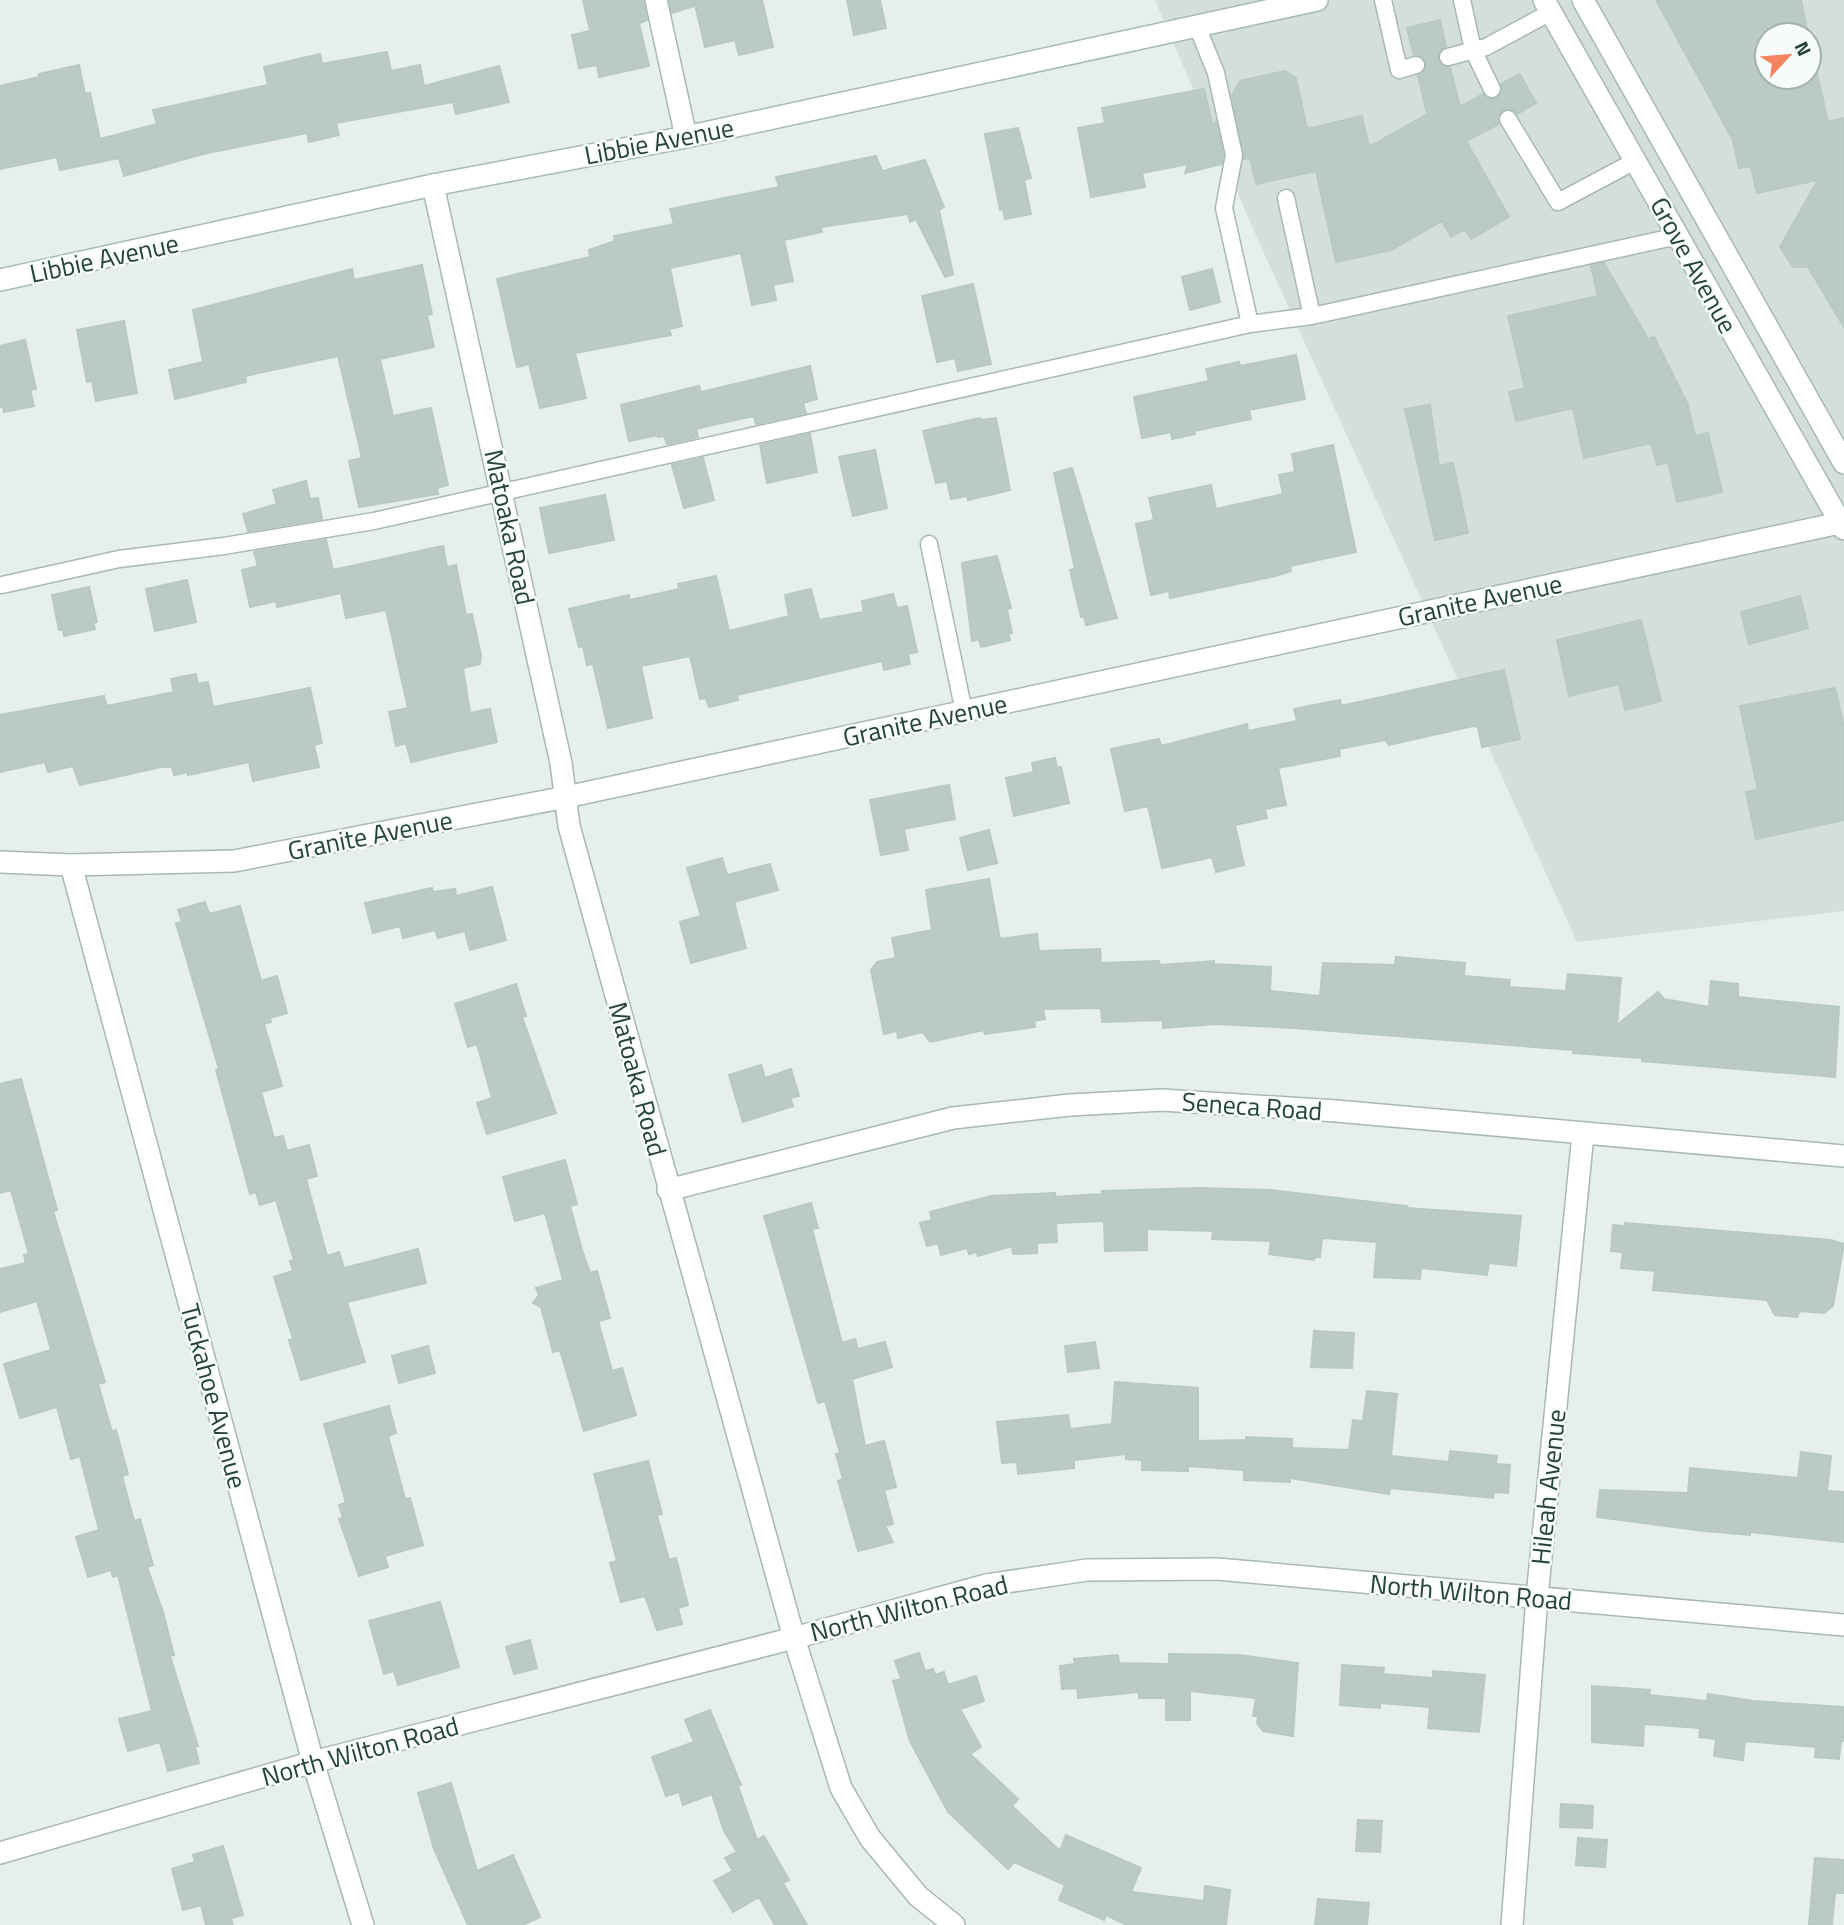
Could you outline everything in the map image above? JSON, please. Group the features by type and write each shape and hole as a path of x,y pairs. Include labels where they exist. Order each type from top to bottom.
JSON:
{"street":[{"path":"656,0 686,137"},
{"name":"Libbie Avenue","path":"0,281 433,185 686,137 1197,26 1251,7 1317,0"},
{"name":"Grove Avenue","path":"1583,0 1844,463"},
{"name":"Grove Avenue","path":"1548,6 1843,525"},
{"name":"Matoaka Road","path":"433,185 561,763 569,827 794,1638 841,1788 870,1838 918,1896 954,1925"},
{"name":"Granite Avenue","path":"0,862 71,865 234,861 566,797 1843,525"},
{"name":"Tuckahoe Avenue","path":"71,865 313,1762 363,1925"},
{"name":"Seneca Road","path":"668,1190 953,1118 1070,1105 1162,1100 1336,1111 1844,1156"},
{"name":"Hileah Avenue","path":"1512,1925 1536,1597 1583,1134"},
{"name":"North Wilton Road","path":"0,1853 313,1762 794,1638 986,1585 1087,1570 1217,1569 1844,1625"}],"lane":[{"path":"1384,0 1399,70 1416,65"},
{"path":"1462,0 1473,50 1492,89"},
{"path":"1448,57 1515,33 1548,6"},
{"path":"1197,26 1216,73 1234,155 1224,208 1250,324"},
{"path":"1508,118 1558,202 1635,162"},
{"path":"1286,198 1312,316"},
{"path":"2,585 119,559 224,547 374,521 1250,324 1312,316 1678,236"},
{"path":"929,544 964,712"}],"shaded area":[{"path":"1155,0 1844,0 1844,911 1577,942 1254,231"}],"building":[{"path":"583,0 643,0 647,20 639,23 649,66 599,77 597,65 579,68 572,35 590,31"},
{"path":"669,0 693,0 694,6 672,13"},
{"path":"694,0 762,0 773,47 739,55 735,40 705,47"},
{"path":"847,0 880,0 886,28 854,35"},
{"path":"1656,0 1801,0 1805,21 1753,21 1753,91 1821,91 1828,122 1844,118 1844,327 1808,267 1793,267 1780,247 1818,180 1757,193 1751,166 1739,168 1733,140"},
{"path":"1440,20 1446,47 1440,50 1438,59 1441,65 1450,67 1460,107 1483,94 1491,99 1497,98 1502,90 1501,84 1520,74 1536,103 1517,114 1512,110 1503,110 1499,115 1499,124 1466,141 1509,217 1471,239 1465,229 1451,237 1442,221 1391,250 1336,262 1316,171 1256,184 1250,158 1244,159 1232,95 1240,81 1285,71 1296,78 1307,129 1362,116 1369,147 1427,114 1418,75 1424,72 1426,63 1423,57 1414,55 1407,28"},
{"path":"387,52 391,71 420,65 424,86 499,66 509,102 456,114 453,102 336,123 339,135 309,142 307,133 203,154 124,176 119,158 60,170 57,157 0,169 0,86 39,77 39,74 79,65 85,94 90,93 100,139 157,124 153,110 268,85 264,67 320,54 322,64"},
{"path":"1204,89 1213,127 1216,121 1223,155 1222,164 1185,173 1188,164 1142,173 1145,187 1091,197 1078,128 1105,123 1102,108"},
{"path":"1018,128 1031,178 1024,180 1031,214 1005,219 1003,209 1000,210 985,134"},
{"path":"876,156 882,171 925,160 944,207 939,210 953,274 945,277 916,219 910,222 908,214 821,227 822,232 784,240 793,281 773,285 776,300 752,305 741,253 670,268 682,326 669,329 671,335 575,353 586,398 540,408 529,364 517,367 497,279 590,257 589,250 615,241 614,236 674,224 670,209 779,187 776,177"},
{"path":"1604,263 1648,339 1654,337 1688,405 1695,436 1708,433 1722,492 1677,502 1668,462 1657,465 1651,443 1584,458 1573,408 1516,421 1509,392 1525,388 1508,316 1598,296 1591,266"},
{"path":"422,265 432,314 427,315 434,347 380,359 393,416 431,408 448,485 437,488 438,494 359,507 349,461 362,458 338,356 245,376 246,382 175,399 169,370 203,362 193,310 352,269 354,280"},
{"path":"1212,269 1220,302 1190,310 1182,277"},
{"path":"973,284 991,364 958,371 955,358 937,362 922,296"},
{"path":"124,321 137,393 96,401 92,381 87,382 77,330"},
{"path":"25,340 36,389 30,390 34,406 4,412 3,407 0,407 0,346"},
{"path":"1296,355 1305,399 1249,410 1251,419 1194,431 1195,434 1172,439 1171,432 1142,438 1134,397 1209,381 1206,369 1239,362 1240,366"},
{"path":"810,366 817,399 803,403 806,413 756,424 754,416 708,426 696,429 698,437 667,444 664,436 658,435 629,441 621,405 699,386 701,392"},
{"path":"1430,405 1439,466 1453,463 1468,533 1435,540 1405,409"},
{"path":"980,418 996,418 1010,490 968,500 967,496 951,499 947,481 936,483 923,431"},
{"path":"810,434 817,472 767,483 760,445"},
{"path":"1333,445 1356,552 1290,566 1291,571 1275,576 1170,598 1169,591 1151,595 1136,524 1154,520 1149,498 1211,485 1216,509 1283,494 1279,475 1295,472 1292,454"},
{"path":"875,450 887,508 853,516 839,457"},
{"path":"703,458 714,500 684,508 672,465"},
{"path":"1072,468 1117,618 1086,625 1084,616 1081,617 1070,570 1075,569 1054,473"},
{"path":"306,481 310,499 318,498 322,519 248,531 243,514 277,504 273,490"},
{"path":"605,495 614,540 549,553 540,508"},
{"path":"326,540 333,570 443,546 447,567 456,565 466,615 472,614 481,655 480,664 463,668 470,713 490,709 497,742 411,762 406,743 396,746 389,712 408,708 386,610 346,618 341,593 277,607 276,601 250,607 242,570 258,566 254,552"},
{"path":"997,556 1011,608 1007,609 1012,633 1008,634 1010,640 981,647 979,639 972,641 962,563"},
{"path":"716,576 729,631 789,616 785,595 811,589 819,620 864,612 862,601 893,594 897,608 907,606 917,652 908,654 910,664 884,670 882,661 737,695 738,700 709,707 706,698 700,699 690,656 641,666 652,718 608,728 593,664 587,665 583,646 579,647 569,609 629,595 630,600 679,589 678,584"},
{"path":"187,580 196,622 155,631 146,589"},
{"path":"89,587 97,622 93,623 95,629 64,636 63,629 59,630 52,595"},
{"path":"1800,596 1808,628 1749,644 1741,612"},
{"path":"1641,620 1661,701 1625,710 1619,684 1569,696 1557,640"},
{"path":"1504,670 1520,739 1482,747 1478,727 1473,726 1389,745 1385,740 1339,749 1340,756 1278,768 1286,805 1265,809 1267,818 1235,825 1244,865 1216,872 1212,857 1162,868 1148,806 1125,811 1111,749 1159,739 1161,746 1247,724 1248,731 1297,721 1294,709 1340,700 1341,706"},
{"path":"196,674 198,684 208,682 213,707 310,688 322,743 314,745 319,767 253,781 249,762 188,775 188,772 174,775 172,767 161,767 80,785 73,766 48,772 45,762 0,772 0,715 104,696 107,706 174,692 171,679"},
{"path":"1835,688 1844,727 1844,820 1756,839 1746,792 1758,790 1740,706"},
{"path":"1055,758 1057,768 1061,767 1069,803 1014,816 1006,778 1034,772 1032,763"},
{"path":"949,785 955,819 904,829 908,850 881,855 870,800"},
{"path":"989,830 997,863 968,870 960,838"},
{"path":"722,858 727,875 770,864 778,890 734,902 746,948 691,963 680,922 701,916 687,868"},
{"path":"989,879 1000,939 1037,934 1039,951 1100,949 1101,963 1159,961 1160,965 1214,961 1214,964 1271,967 1270,991 1320,996 1323,963 1395,965 1396,957 1465,963 1464,976 1510,980 1509,987 1566,991 1568,974 1621,978 1617,1025 1658,992 1664,999 1709,1007 1711,981 1738,984 1738,997 1839,1007 1835,1077 1642,1061 1642,1058 1573,1053 1573,1050 1294,1028 1216,1024 1163,1028 1163,1020 1102,1022 1101,1008 1043,1009 1045,1019 1034,1021 1035,1027 985,1034 984,1030 930,1042 923,1032 898,1038 897,1031 884,1034 871,970 877,962 896,958 892,938 932,930 926,890"},
{"path":"492,887 506,940 470,950 465,931 438,938 435,930 403,938 400,926 373,933 365,903 432,888 433,892 455,889 456,896"},
{"path":"205,902 209,914 240,906 261,981 277,976 287,1013 270,1018 271,1022 264,1024 282,1086 261,1092 274,1138 283,1136 287,1151 309,1145 317,1176 306,1179 327,1256 339,1252 344,1268 418,1249 426,1283 347,1302 365,1362 301,1380 289,1340 293,1339 274,1277 293,1271 290,1261 294,1260 276,1200 260,1205 256,1192 250,1194 216,1070 219,1069 176,923 182,922 178,910"},
{"path":"516,984 526,1016 522,1017 556,1113 487,1134 477,1103 492,1098 477,1044 468,1047 455,1004"},
{"path":"761,1065 765,1078 791,1069 799,1096 790,1098 793,1106 743,1122 729,1075"},
{"path":"21,1079 57,1210 53,1211 105,1382 98,1384 112,1432 116,1430 128,1474 122,1476 134,1521 140,1519 153,1565 147,1567 163,1612 174,1655 170,1656 198,1746 195,1747 199,1763 168,1771 160,1742 128,1751 119,1719 152,1711 118,1575 113,1577 111,1570 88,1577 76,1537 99,1530 80,1456 71,1459 57,1407 20,1418 4,1364 51,1350 37,1301 0,1312 0,1269 26,1263 24,1255 29,1254 11,1190 0,1193 0,1084"},
{"path":"565,1160 577,1204 570,1206 582,1250 590,1273 597,1271 610,1318 598,1321 612,1371 622,1368 636,1415 584,1431 560,1350 553,1352 541,1307 533,1303 539,1295 536,1288 563,1280 545,1213 515,1221 503,1177"},
{"path":"1197,1188 1269,1190 1407,1206 1406,1208 1521,1216 1516,1266 1489,1263 1487,1275 1421,1268 1420,1279 1374,1277 1377,1242 1322,1238 1320,1257 1315,1257 1314,1260 1269,1254 1271,1241 1212,1239 1213,1231 1147,1229 1147,1250 1105,1251 1104,1221 1056,1223 1057,1242 1037,1243 1037,1253 1013,1254 1012,1246 978,1256 977,1252 969,1254 967,1248 941,1255 938,1243 927,1246 920,1223 932,1220 930,1212 991,1196 1055,1193 1055,1197 1102,1194 1102,1191"},
{"path":"811,1203 818,1228 812,1229 842,1343 855,1339 858,1349 885,1342 892,1367 852,1379 865,1446 884,1441 896,1487 884,1490 893,1524 885,1526 893,1542 858,1551 838,1481 843,1479 836,1454 840,1453 825,1401 818,1403 764,1216"},
{"path":"1625,1223 1831,1240 1844,1244 1833,1306 1824,1313 1800,1311 1797,1317 1775,1315 1767,1300 1653,1290 1655,1271 1621,1268 1623,1252 1611,1251 1613,1225 1625,1226"},
{"path":"1314,1331 1354,1333 1352,1368 1311,1367"},
{"path":"1095,1342 1099,1368 1068,1372 1065,1346"},
{"path":"428,1346 435,1373 399,1383 392,1356"},
{"path":"1115,1382 1198,1388 1198,1441 1246,1440 1246,1437 1292,1439 1292,1448 1349,1450 1353,1420 1363,1421 1367,1391 1397,1394 1391,1456 1449,1462 1450,1451 1497,1456 1496,1464 1510,1465 1508,1493 1494,1492 1493,1498 1390,1488 1389,1494 1290,1478 1290,1482 1244,1480 1244,1470 1188,1466 1188,1471 1142,1470 1142,1460 1126,1459 1126,1454 1074,1460 1074,1468 1018,1474 1017,1462 1002,1463 997,1422 1068,1415 1070,1429 1112,1424"},
{"path":"389,1406 396,1433 388,1436 405,1499 410,1498 423,1545 385,1556 388,1567 359,1576 339,1519 343,1518 339,1505 346,1503 324,1424"},
{"path":"1801,1452 1831,1456 1827,1491 1844,1492 1844,1542 1750,1532 1750,1535 1704,1531 1597,1517 1600,1490 1688,1493 1690,1468 1798,1478"},
{"path":"648,1461 662,1514 657,1515 669,1560 676,1558 688,1605 678,1608 682,1624 657,1630 645,1596 621,1602 610,1563 617,1561 594,1474"},
{"path":"440,1602 459,1667 398,1685 394,1671 384,1674 369,1621"},
{"path":"530,1640 537,1668 514,1674 506,1647"},
{"path":"919,1653 925,1671 933,1669 935,1675 944,1672 948,1685 976,1676 984,1701 960,1709 981,1747 970,1754 1018,1799 1012,1806 1060,1851 1066,1835 1141,1868 1131,1892 1204,1901 1205,1886 1230,1890 1226,1925 1127,1925 1106,1915 1104,1920 1059,1900 1065,1885 1014,1862 1008,1869 948,1812 910,1741 893,1681 901,1679 895,1661"},
{"path":"1169,1654 1239,1655 1298,1663 1293,1736 1263,1731 1257,1723 1258,1716 1253,1716 1256,1698 1190,1691 1190,1720 1166,1720 1166,1698 1139,1698 1139,1692 1078,1698 1077,1688 1062,1689 1060,1666 1075,1664 1074,1659 1118,1655 1119,1663 1169,1664"},
{"path":"1342,1665 1384,1668 1383,1674 1433,1678 1433,1671 1485,1675 1479,1732 1428,1728 1430,1707 1380,1703 1380,1708 1340,1705"},
{"path":"1592,1686 1650,1690 1649,1695 1707,1701 1708,1694 1753,1701 1844,1707 1844,1741 1841,1741 1839,1759 1815,1757 1816,1747 1745,1741 1743,1760 1714,1756 1716,1739 1699,1737 1700,1728 1644,1724 1643,1746 1592,1742"},
{"path":"710,1710 741,1785 738,1786 757,1840 764,1836 789,1880 783,1883 807,1925 775,1925 759,1897 733,1912 714,1881 733,1871 725,1858 737,1852 724,1831 712,1794 683,1805 679,1792 666,1796 652,1757 694,1742 685,1720"},
{"path":"451,1783 477,1871 513,1855 540,1917 523,1925 468,1925 434,1849 418,1793"},
{"path":"1561,1804 1593,1806 1592,1828 1560,1827"},
{"path":"1358,1820 1382,1821 1380,1852 1356,1851"},
{"path":"1578,1838 1607,1840 1605,1867 1576,1865"},
{"path":"223,1846 243,1915 231,1918 233,1925 206,1925 201,1905 183,1910 172,1869 195,1862 193,1855"},
{"path":"1815,1858 1844,1860 1844,1893 1835,1893 1832,1925 1809,1925"},
{"path":"1318,1899 1369,1903 1367,1925 1315,1925"}]}
